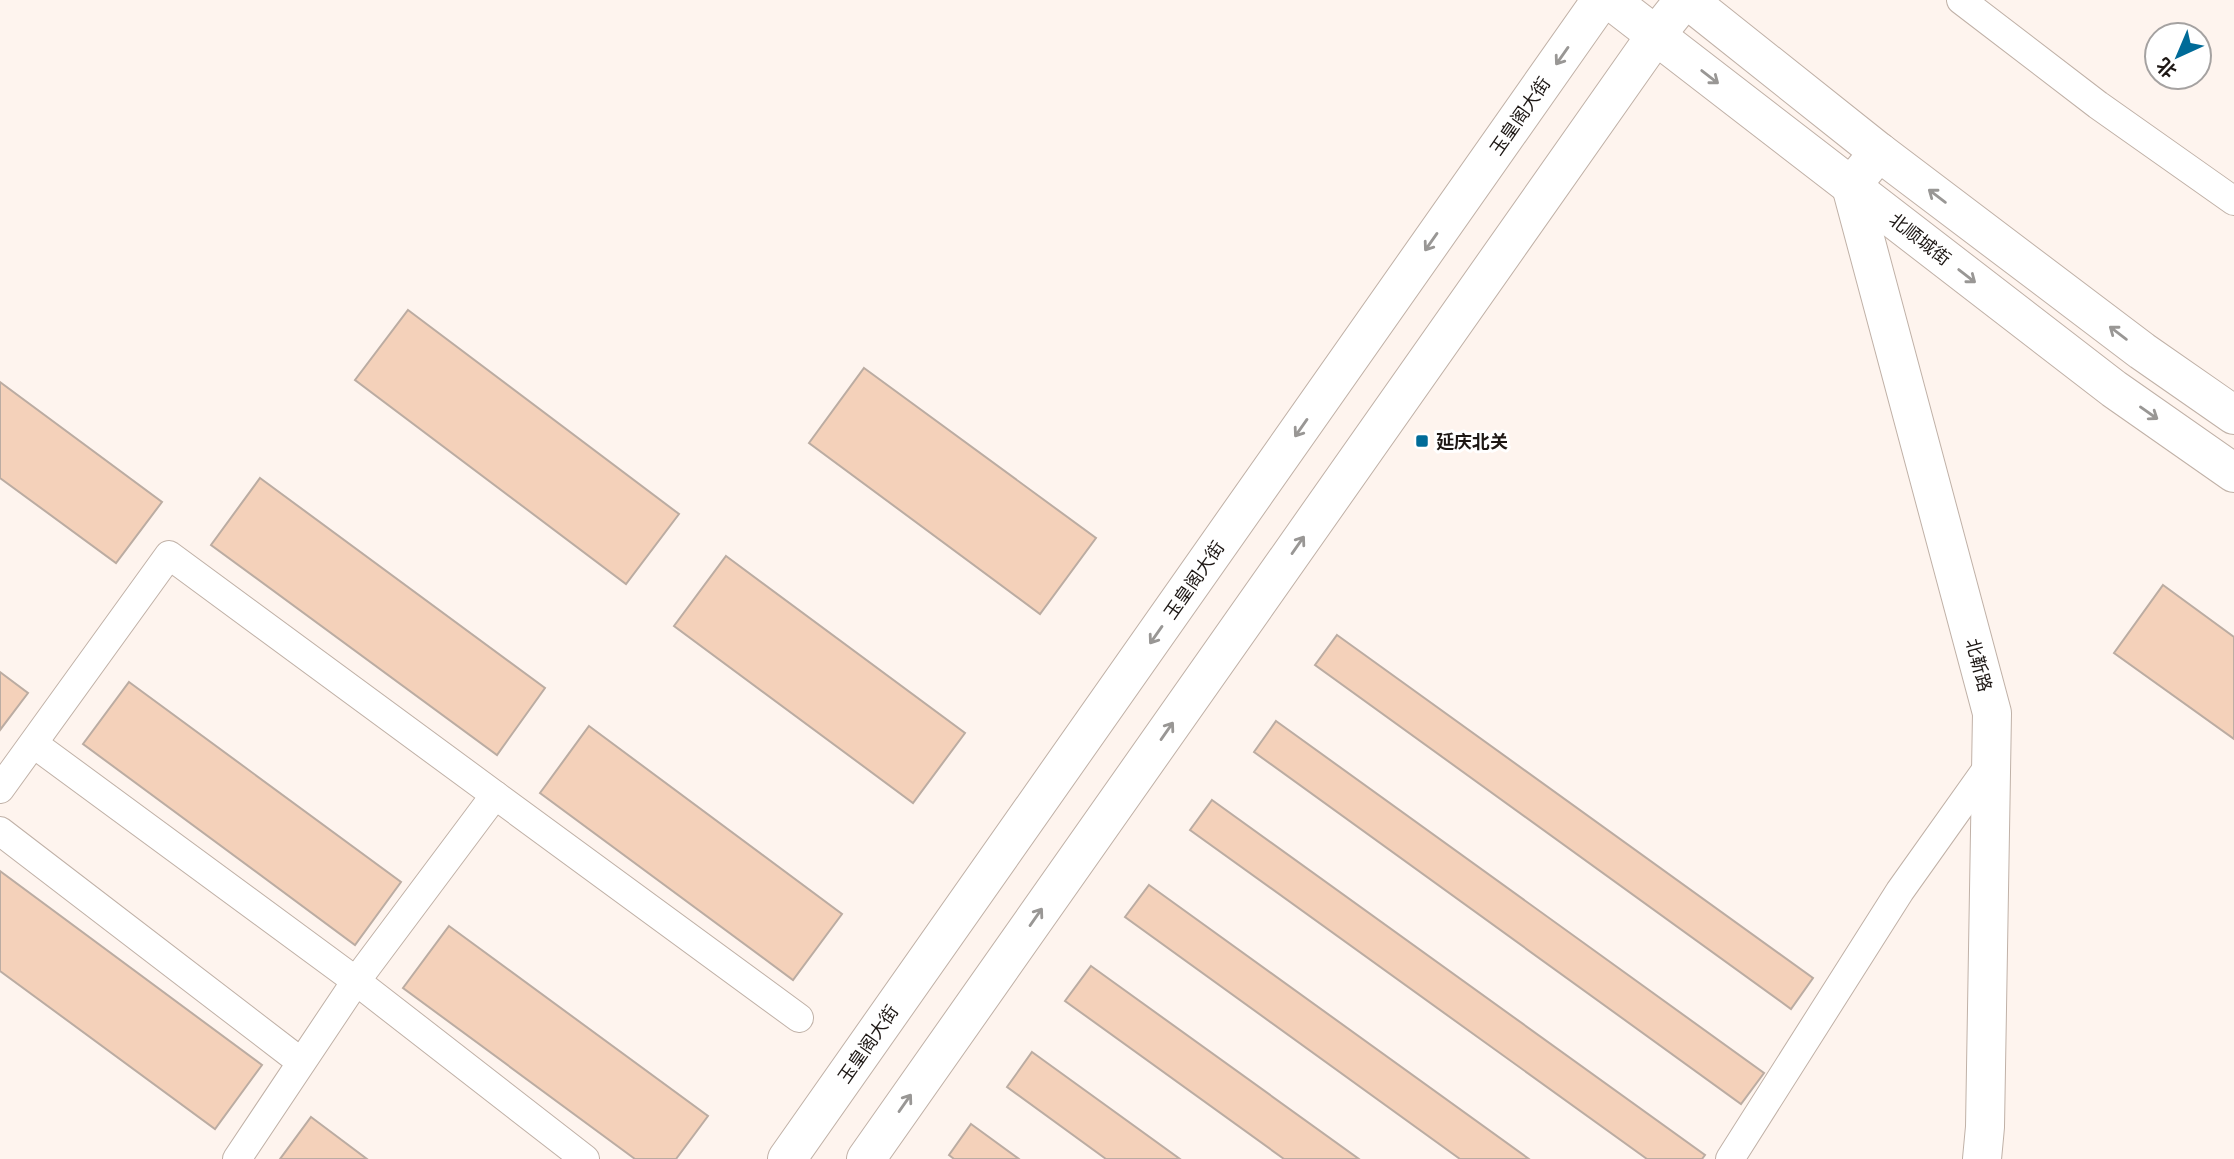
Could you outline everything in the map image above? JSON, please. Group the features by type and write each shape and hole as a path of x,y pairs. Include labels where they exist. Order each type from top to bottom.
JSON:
{"street":[{"name":"玉皇阁大街","path":"787,1159 1601,0"},
{"name":"北顺城街","path":"1610,0 2114,389 2234,473"},
{"path":"866,1159 1656,35 1686,0 1879,152 2143,351 2234,415"},
{"path":"1961,0 2098,105 2234,201"},
{"path":"1851,186 1879,152"},
{"name":"北靳路","path":"1851,186 1992,713 1985,1127 1982,1159"},
{"path":"0,789 169,555 799,1018"},
{"path":"34,744 356,981 586,1159"},
{"path":"1730,1159 1900,891 1991,763"},
{"path":"237,1159 356,981 495,795"},
{"path":"0,831 301,1062"}],"building":[{"path":"408,310 679,514 626,584 355,380"},
{"path":"864,368 1096,538 1040,614 809,443"},
{"path":"0,382 162,502 116,563 0,478"},
{"path":"260,478 545,688 497,755 211,545"},
{"path":"726,556 965,733 913,803 674,626"},
{"path":"2163,585 2234,637 2234,739 2114,653"},
{"path":"1337,635 1813,978 1791,1009 1315,665"},
{"path":"0,672 28,693 0,730"},
{"path":"129,682 401,882 355,945 83,744"},
{"path":"1276,721 1764,1073 1741,1104 1254,752"},
{"path":"589,726 842,914 793,980 540,793"},
{"path":"1212,800 1705,1155 1702,1159 1647,1159 1190,830"},
{"path":"0,871 262,1065 215,1129 0,971"},
{"path":"1149,885 1529,1159 1460,1159 1125,917"},
{"path":"449,926 708,1116 676,1159 635,1159 403,988"},
{"path":"1091,966 1359,1159 1284,1159 1065,1001"},
{"path":"1032,1052 1180,1159 1106,1159 1007,1087"},
{"path":"311,1117 367,1159 280,1159"},
{"path":"971,1124 1019,1159 954,1159 949,1155"}],"place":[{"name":"延庆北关","path":"1422,441"}]}
